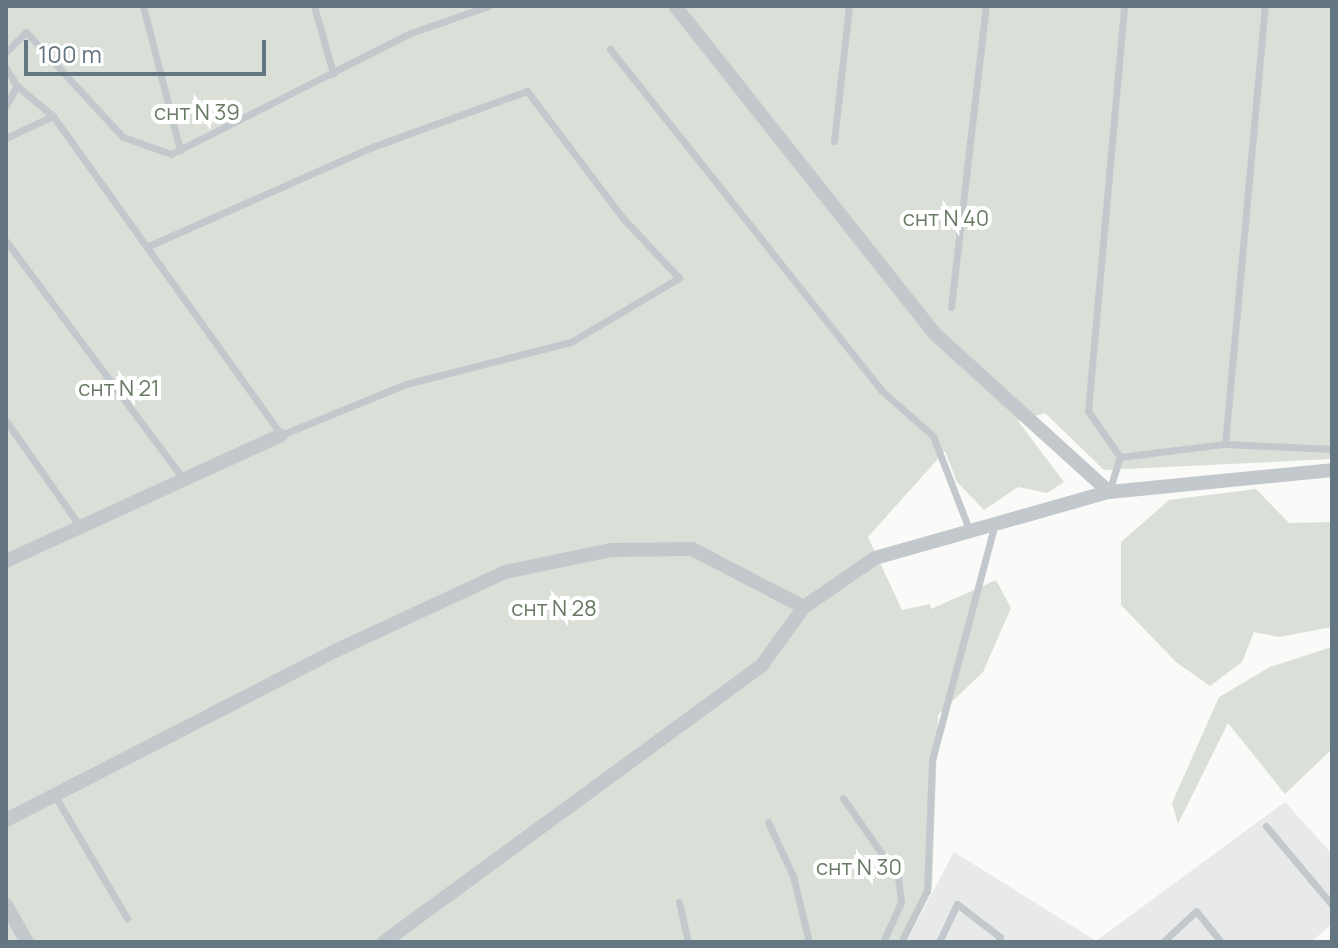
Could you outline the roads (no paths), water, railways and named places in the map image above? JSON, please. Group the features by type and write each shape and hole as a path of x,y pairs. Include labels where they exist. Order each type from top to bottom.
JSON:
{"street":[{"path":"675,6 935,334 1109,492"},
{"path":"6,561 182,477 281,435"},
{"path":"384,942 762,665 804,607 875,558 1109,492 1332,470"},
{"path":"6,820 505,572 611,550 692,549 804,607"},
{"path":"6,905 27,942"}],"lane":[{"path":"143,6 180,150"},
{"path":"314,6 333,73"},
{"path":"6,52 26,32 123,137 171,154 411,33 488,6"},
{"path":"834,141 849,6"},
{"path":"951,307 986,6"},
{"path":"1120,457 1088,411 1124,6"},
{"path":"1225,444 1265,6"},
{"path":"610,49 881,390 933,436 970,532"},
{"path":"6,68 17,86 53,116 151,245 281,435 406,384 571,342 679,278 622,217 527,91 372,147 151,245"},
{"path":"6,105 17,86"},
{"path":"6,138 53,116"},
{"path":"6,241 182,477"},
{"path":"6,421 79,525"},
{"path":"1120,457 1225,444 1332,449"},
{"path":"1109,492 1120,457"},
{"path":"901,942 927,891 932,760 995,524"},
{"path":"55,795 127,918"},
{"path":"843,798 898,877 901,902 883,942"},
{"path":"768,822 793,876 809,942"},
{"path":"1266,826 1332,905"},
{"path":"679,902 688,942"},
{"path":"939,942 957,904 1000,937 998,942"},
{"path":"1163,942 1196,911 1221,942"}],"park label":[{"name":"снт N 39","path":"197,113"},
{"name":"снт N 40","path":"946,219"},
{"name":"снт N 21","path":"119,389"},
{"name":"снт N 28","path":"554,609"},
{"name":"снт N 30","path":"859,868"}]}
